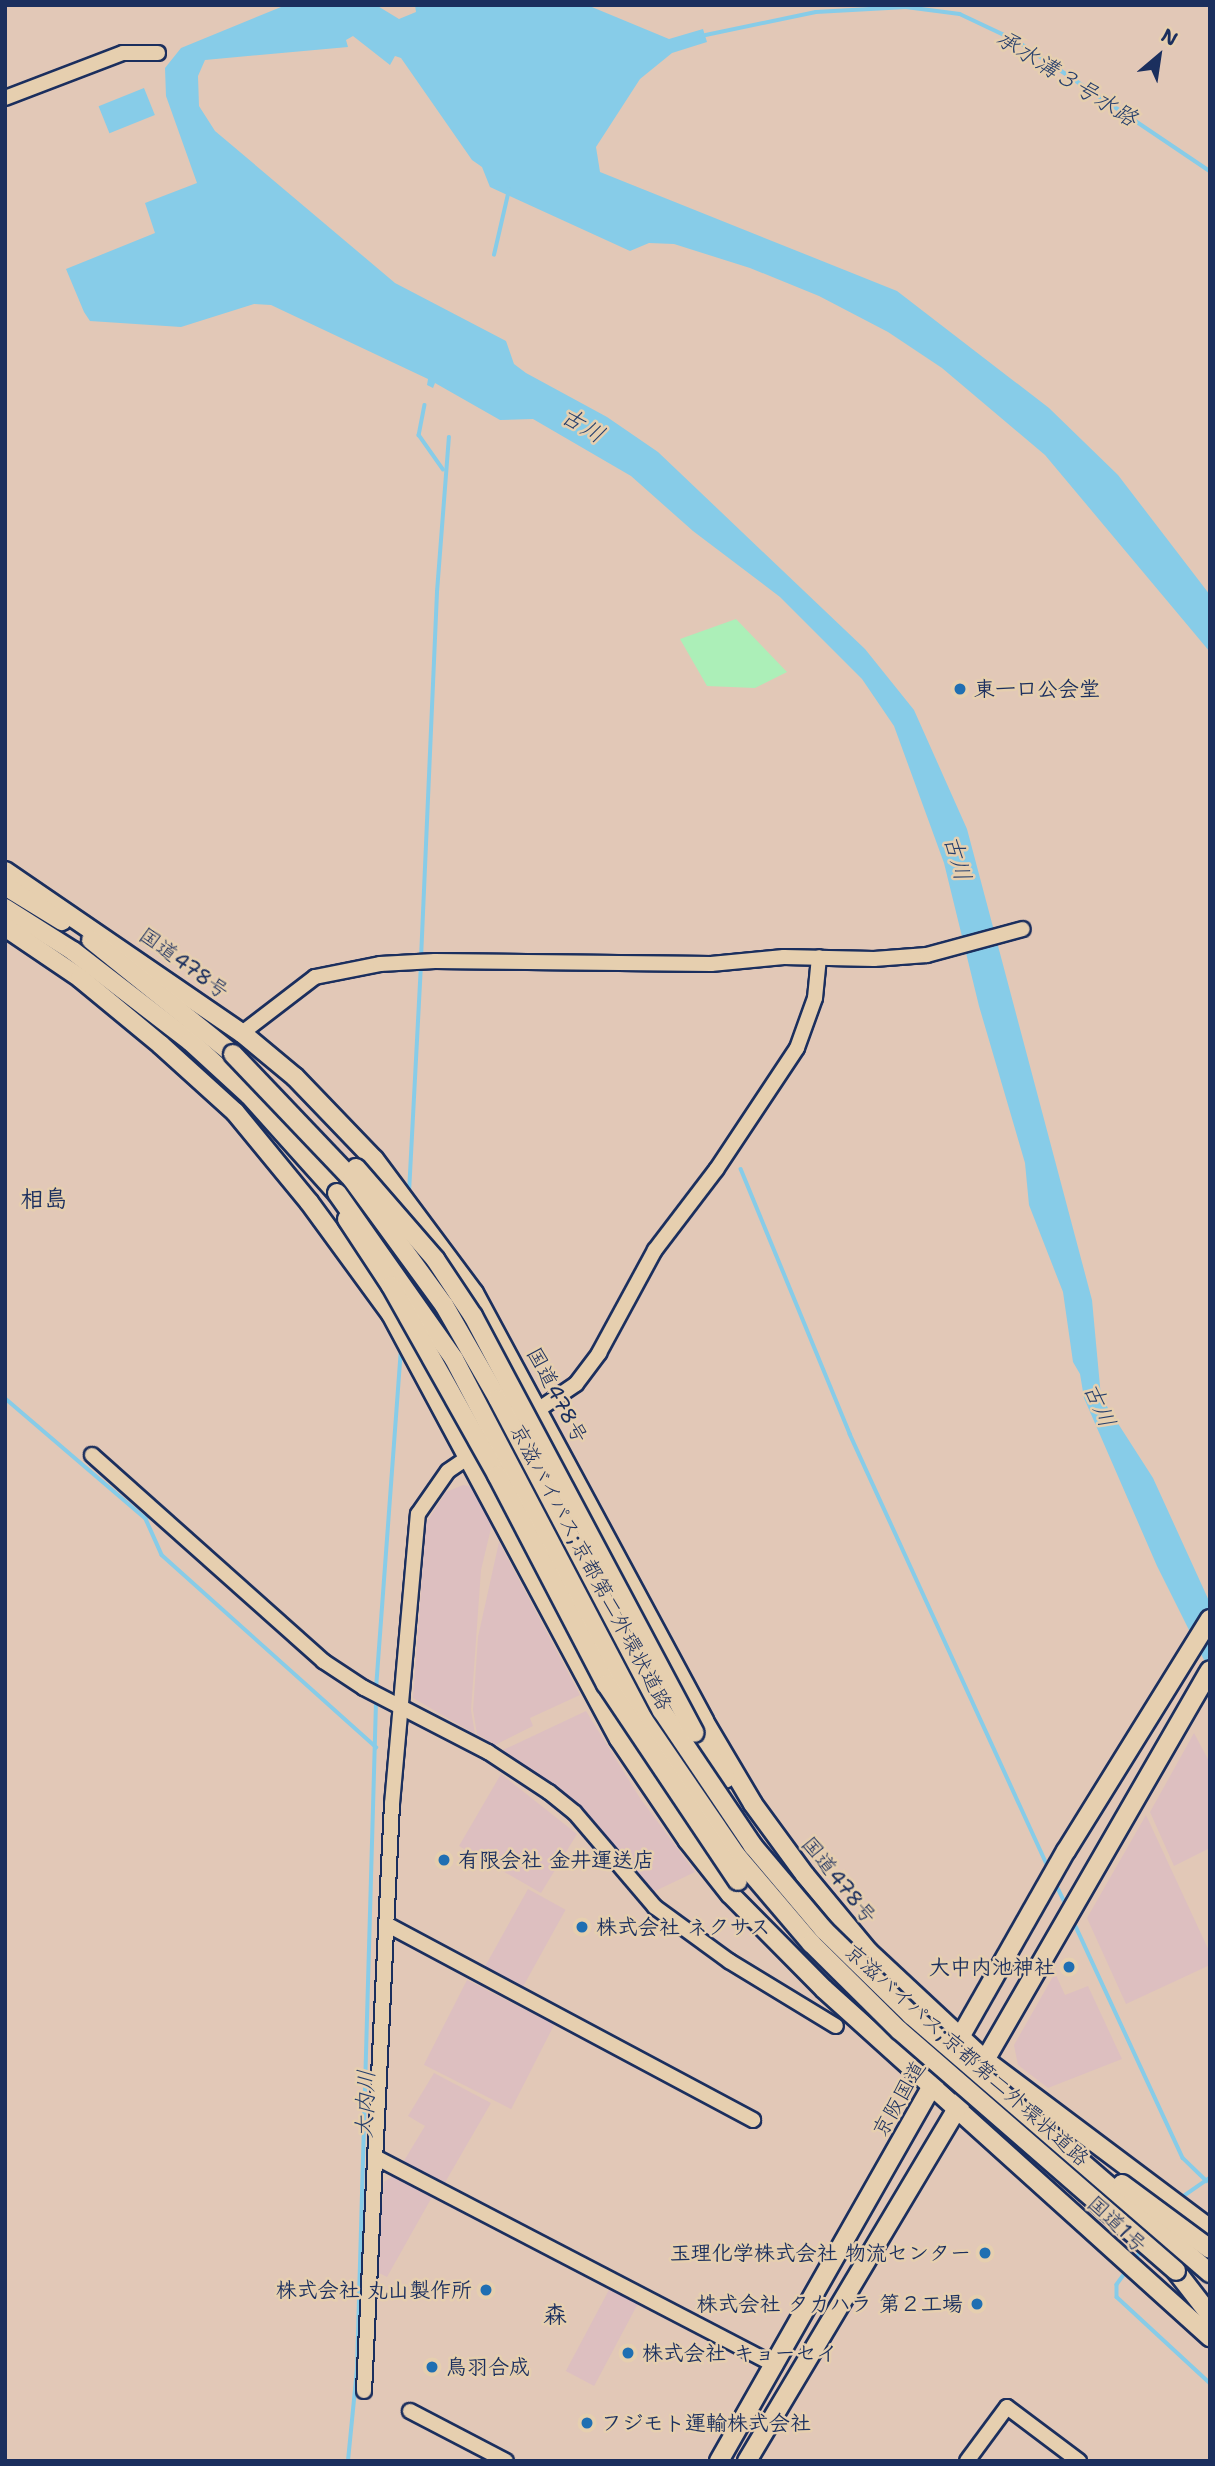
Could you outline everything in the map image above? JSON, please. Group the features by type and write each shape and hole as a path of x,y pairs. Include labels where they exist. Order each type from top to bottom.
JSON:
{"highway":[{"name":"国道478号","path":"5,871 242,1033 335,1117 408,1201 474,1293 539,1409 704,1721 778,1840 869,1952 960,2038"},
{"name":"京滋バイパス;京都第二外環状道路","path":"5,886 133,970 233,1054 352,1179 444,1305 526,1452 619,1636 720,1802 824,1930 1210,2273"},
{"name":"京滋バイパス;京都第二外環状道路","path":"5,908 73,951 190,1041 258,1105 337,1192 454,1359 643,1718 736,1855 811,1942 898,2030 1210,2300"},
{"path":"5,926 120,1009 235,1112 309,1202 391,1314 471,1456 618,1739 688,1841 786,1951 933,2085"},
{"path":"233,1054 359,1170 453,1284 695,1733 721,1772 778,1840"},
{"path":"337,1192 351,1229 391,1286 606,1684 786,1951"},
{"name":"京阪国道","path":"719,2461 960,2038 1174,1673 1210,1619"},
{"path":"747,2461 958,2108 979,2065 1210,1670"},
{"path":"960,2038 979,2065 1210,2249"},
{"path":"979,2065 1210,2229"},
{"name":"国道1号","path":"933,2085 1210,2337"},
{"path":"1176,2271 1210,2315"}],"street":[{"path":"5,98 123,52 158,53"},
{"path":"242,1033 314,977 398,963 435,961 711,964 819,957 874,959 934,952 1020,929"},
{"path":"364,2391 392,1804 404,1709 418,1514 437,1482 576,1384 599,1353 655,1250 716,1170 797,1048 815,998 819,957"},
{"path":"92,1455 283,1628 363,1688 488,1752 550,1792 576,1813 655,1907 729,1961 836,2026"},
{"path":"388,1925 753,2120"},
{"path":"377,2158 775,2365"},
{"path":"967,2461 1007,2407 1079,2461"},
{"path":"410,2411 506,2461"}],"shaded area":[{"path":"463,1485 472,1487 492,1524 481,1570 471,1710 475,1734 413,1698 426,1523 446,1492"},
{"path":"499,1542 580,1695 530,1718 533,1726 495,1745 477,1734 473,1710 478,1637"},
{"path":"586,1711 640,1798 695,1872 651,1893 576,1801 503,1750"},
{"path":"1194,1733 1210,1763 1210,1848 1174,1866 1150,1812"},
{"path":"501,1774 577,1834 541,1893 459,1846"},
{"path":"1146,1815 1210,1953 1210,1965 1126,2004 1087,1918"},
{"path":"528,1889 566,1910 521,1991 483,1970"},
{"path":"1055,1973 1065,1995 1088,1986 1122,2059 1048,2088 1018,2065 1014,2045"},
{"path":"467,1980 554,2024 511,2109 424,2065"},
{"path":"434,2073 491,2103 443,2186 402,2164 425,2126 408,2116"},
{"path":"393,2176 432,2197 387,2277 377,2272 384,2182"},
{"path":"610,2288 638,2303 594,2386 566,2371"}],"green space":[{"path":"736,619 787,672 755,688 707,686 680,639"}],"water":[{"name":"古川","path":"286,5 376,5 399,19 416,12 415,5 587,5 669,39 703,29 707,42 672,53 640,79 596,147 600,172 897,291 1049,408 1118,475 1210,595 1210,652 1045,455 942,368 888,332 819,296 750,268 674,244 649,243 630,251 490,187 482,167 472,160 401,58 395,56 390,65 353,36 346,40 348,47 205,60 198,76 199,106 215,131 395,283 506,341 514,364 526,373 607,417 658,452 865,649 914,710 967,829 1092,1300 1101,1397 1153,1478 1210,1603 1210,1672 1157,1566 1084,1398 1080,1374 1073,1362 1063,1292 1029,1205 1025,1163 979,1006 944,863 894,726 862,679 780,597 693,531 631,476 533,419 500,420 435,383 433,388 427,385 428,379 271,305 254,304 181,327 90,321 84,312 66,269 155,233 145,203 197,183 166,96 165,68 181,48"},
{"path":"144,88 155,115 109,133 99,106"}],"waterway":[{"name":"承水溝３号水路","path":"701,36 816,12 906,7 960,14 1017,41 1210,171"},
{"path":"494,255 509,190"},
{"path":"425,405 419,435 443,469"},
{"path":"421,959 437,592 449,437"},
{"path":"409,1193 421,967"},
{"path":"741,1169 850,1434 1049,1868"},
{"path":"376,1689 401,1348"},
{"path":"5,1398 146,1519 162,1555 376,1747"},
{"name":"大内川","path":"348,2461 357,2370 376,1701"},
{"path":"1055,1882 1067,1907"},
{"path":"1073,1920 1183,2158 1207,2181"},
{"path":"1178,2200 1210,2178"},
{"path":"1133,2262 1143,2248"},
{"path":"1127,2271 1117,2285 1117,2297 1210,2383"}],"place":[{"name":"東一口公会堂","path":"960,689"},
{"name":"有限会社 金井運送店","path":"444,1860"},
{"name":"株式会社 ネクサス","path":"582,1927"},
{"name":"大中内池神社","path":"1069,1967"},
{"name":"玉理化学株式会社 物流センター","path":"985,2253"},
{"name":"株式会社 丸山製作所","path":"486,2290"},
{"name":"株式会社 タカハラ 第２工場","path":"977,2304"},
{"name":"株式会社 キョーセイ","path":"628,2353"},
{"name":"鳥羽合成","path":"432,2367"},
{"name":"フジモト運輸株式会社","path":"587,2423"}],"district":[{"name":"相島","path":"44,1200"},
{"name":"森","path":"555,2316"}]}
